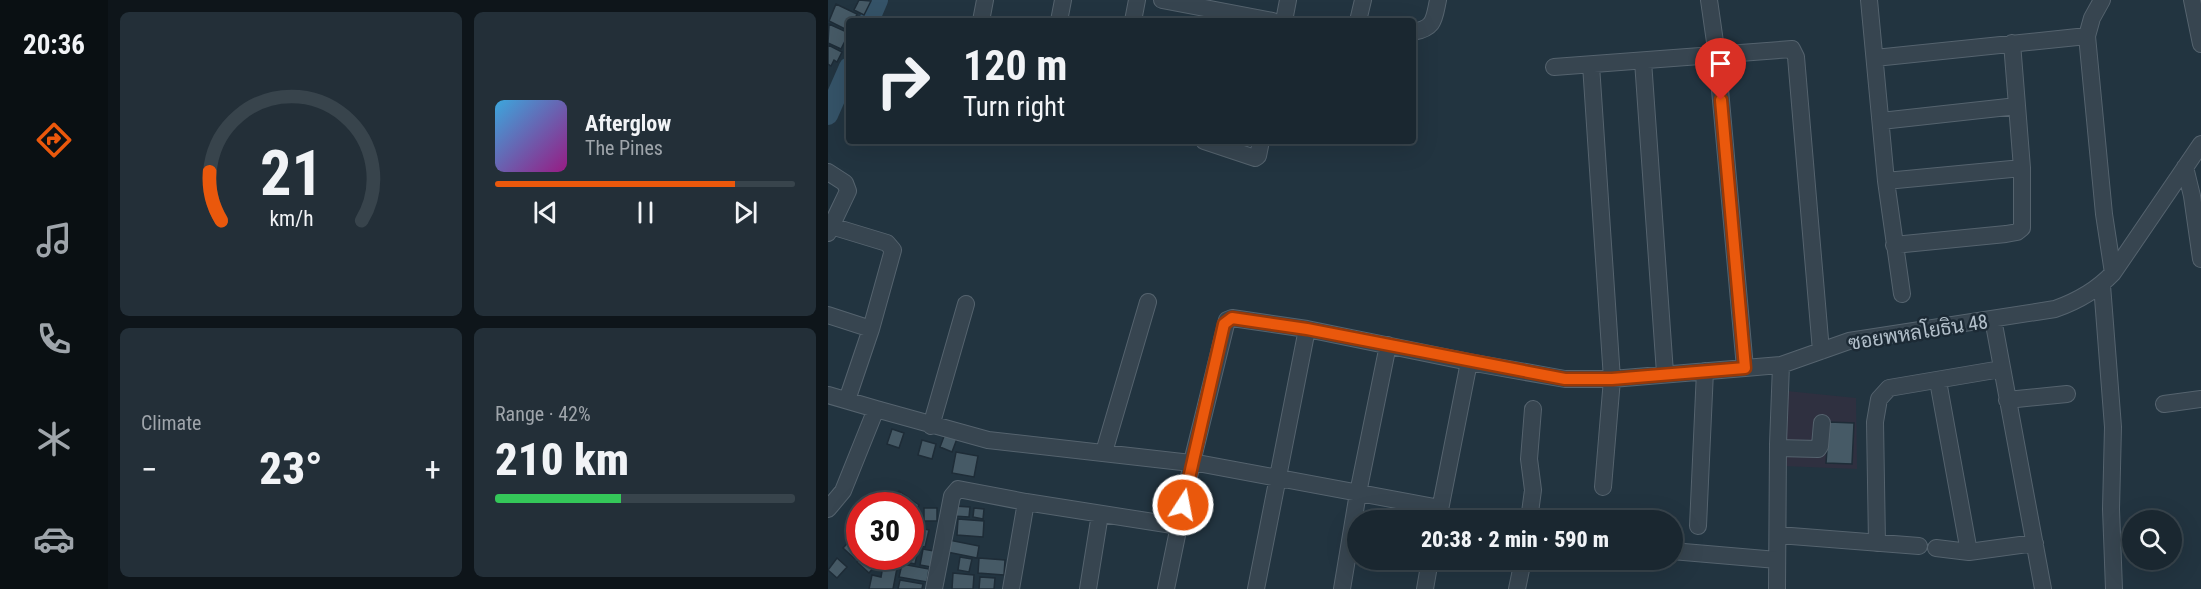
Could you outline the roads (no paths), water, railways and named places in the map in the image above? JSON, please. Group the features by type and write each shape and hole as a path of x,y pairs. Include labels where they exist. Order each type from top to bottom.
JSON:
{"street":[{"path":"982,18 985,0"},
{"path":"1060,18 1063,0"},
{"path":"1134,18 1137,0"},
{"path":"1162,0 1256,18"},
{"path":"1285,18 1288,0"},
{"path":"1359,18 1363,0"},
{"path":"1416,31 1423,30 1432,23 1438,0"},
{"path":"1709,0 1717,56 1745,368"},
{"path":"1869,0 1886,181 1902,294"},
{"path":"2102,0 2092,18 2087,36 2108,279 2113,427 2111,509 2114,589"},
{"path":"2192,0 2201,44"},
{"path":"1875,58 2087,36"},
{"path":"1894,245 2017,232 2022,228 2024,220 2022,168 2012,43"},
{"path":"1554,67 1792,49 1796,57 1821,351"},
{"path":"1643,61 1665,373"},
{"path":"1591,65 1612,379 1603,487"},
{"path":"1881,121 2017,106"},
{"path":"1213,144 1254,158 1258,156 1260,144"},
{"name":"ซอยพหลโยธิน 48","path":"1191,463 1227,320 1232,318 1307,329 1565,379 1612,379 1781,364 1849,341 2055,309 2071,304 2108,279 2201,144"},
{"path":"2185,167 2192,196 2201,259"},
{"path":"1886,181 2022,168"},
{"path":"828,172 845,183 849,191 830,230 887,243 893,250 871,329 847,400"},
{"path":"1104,452 1148,302"},
{"path":"931,426 966,304"},
{"path":"828,315 871,329"},
{"path":"1993,319 2043,589"},
{"path":"1256,589 1307,329"},
{"path":"1342,589 1358,493 1388,345"},
{"path":"1440,510 1469,362"},
{"path":"1777,589 1781,364"},
{"path":"1876,543 1875,422 1879,399 1889,388 2001,369"},
{"path":"1698,525 1705,371"},
{"path":"1938,381 1969,552"},
{"path":"828,394 931,426 988,440 1191,463 1358,493 1424,510"},
{"path":"2007,400 2067,394"},
{"path":"2164,404 2201,399"},
{"path":"1530,510 1533,490 1529,459 1533,409"},
{"path":"828,509 836,488 876,410"},
{"path":"1778,448 1818,448 1822,423"},
{"path":"1166,589 1191,463"},
{"path":"934,589 954,492 958,489 1179,526"},
{"path":"1011,589 1026,502"},
{"path":"1088,589 1100,514"},
{"path":"1778,535 1919,546"},
{"path":"1936,548 1969,552 2035,543"},
{"path":"1683,552 1777,560"},
{"path":"1425,589 1429,570"},
{"path":"1517,589 1521,570"}],"waterway":[{"path":"870,18 878,0"},
{"path":"828,115 846,74"}]}
